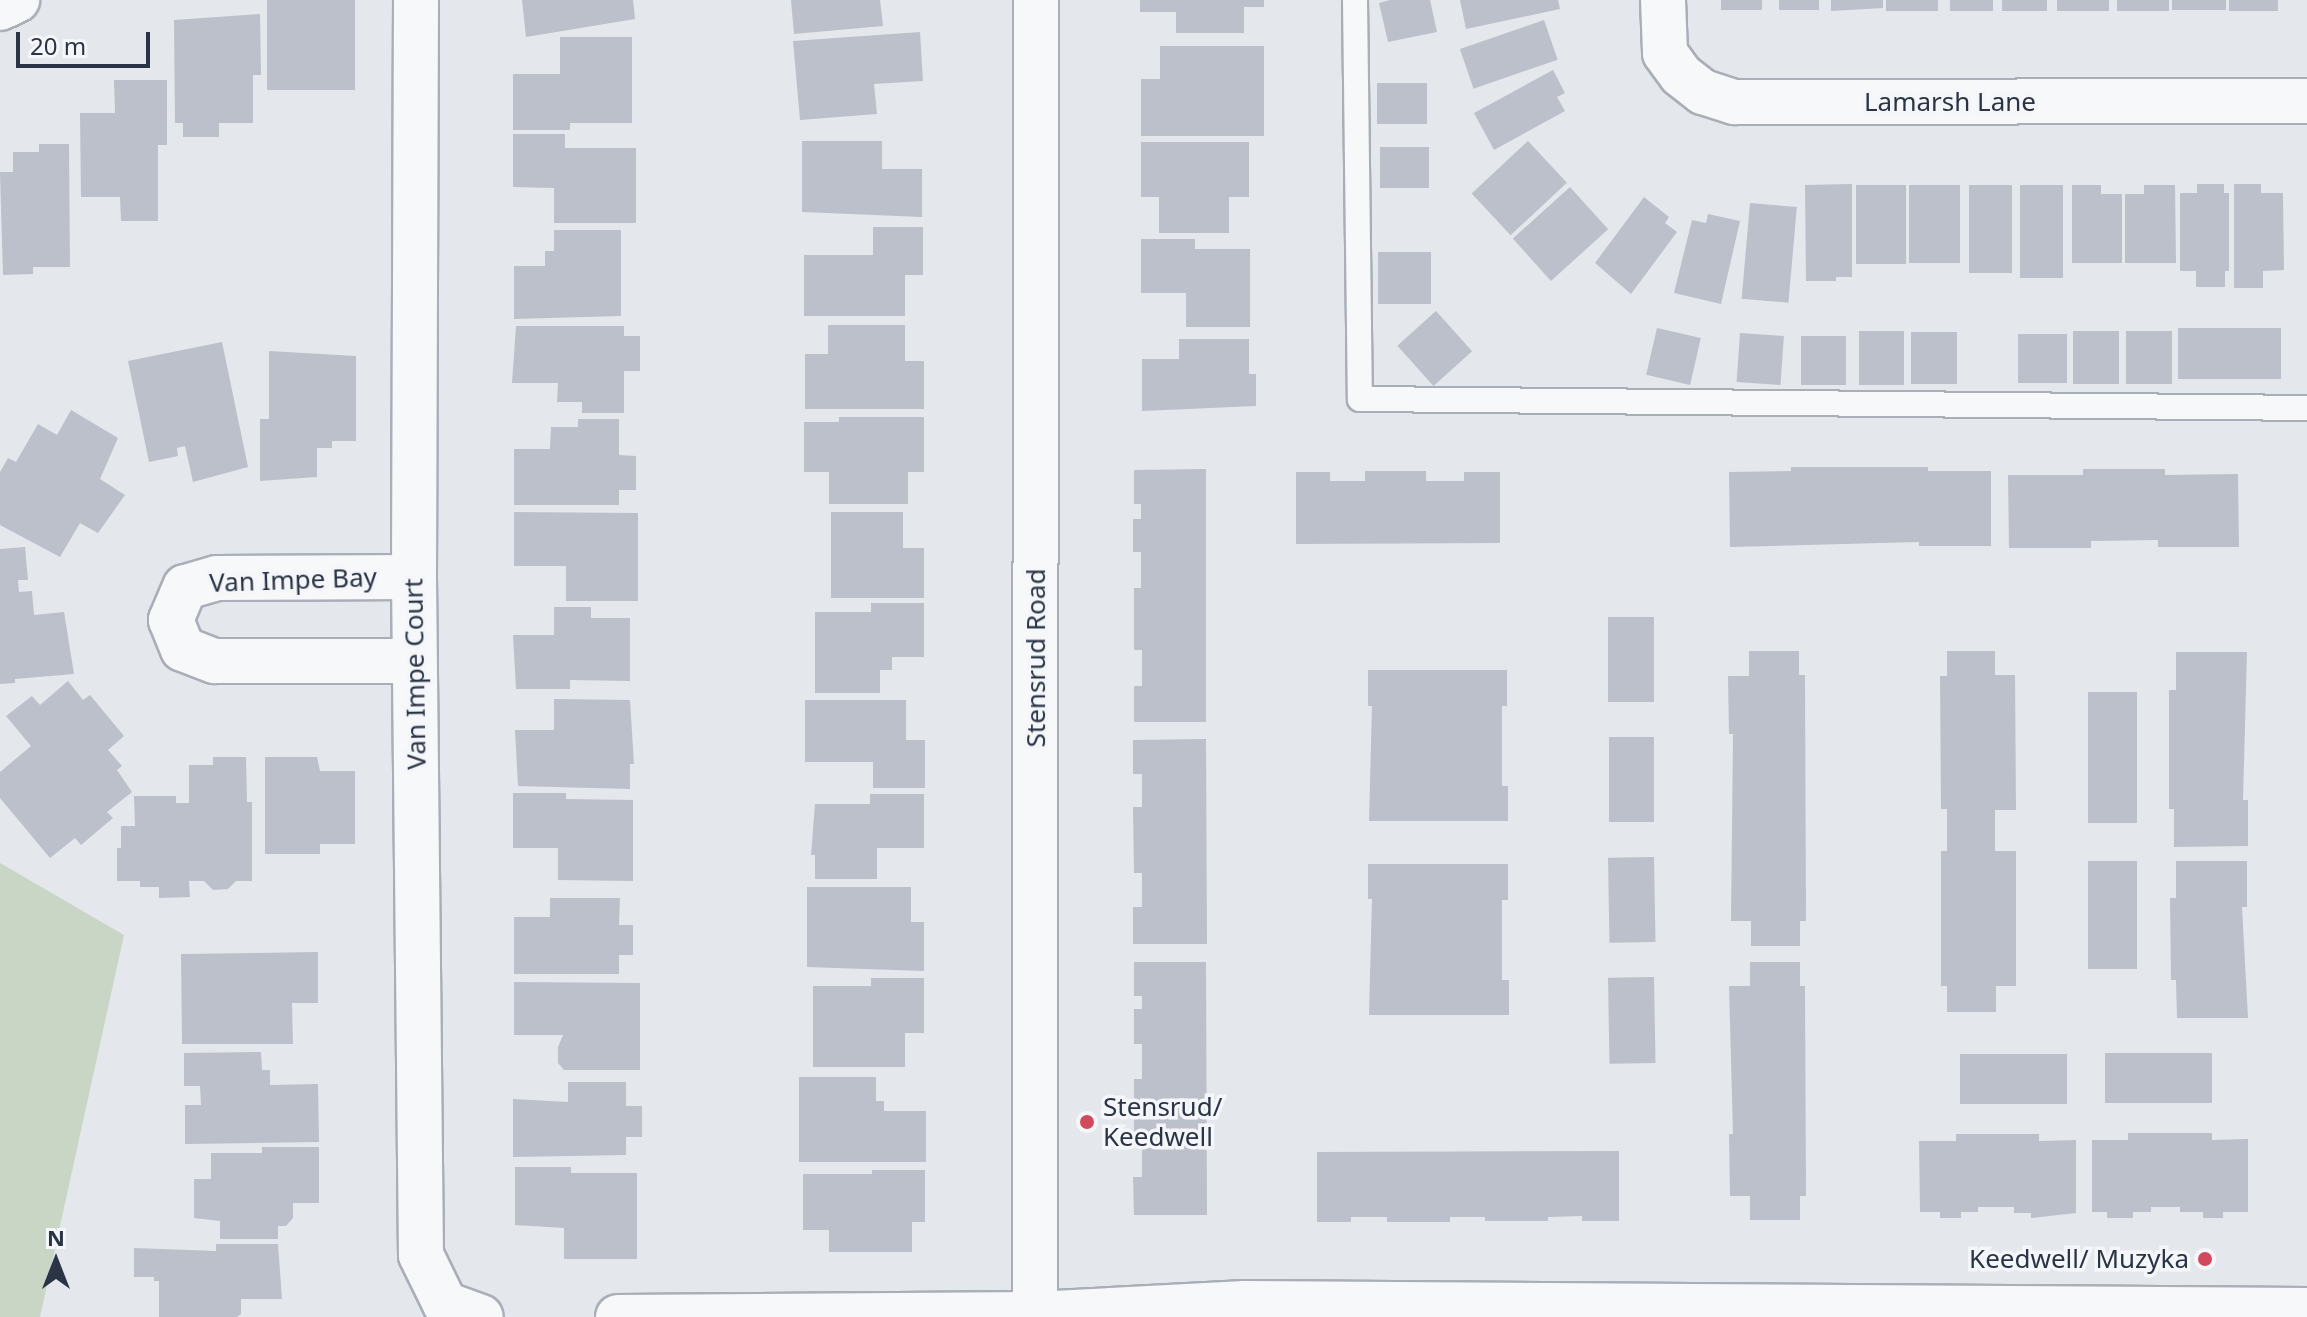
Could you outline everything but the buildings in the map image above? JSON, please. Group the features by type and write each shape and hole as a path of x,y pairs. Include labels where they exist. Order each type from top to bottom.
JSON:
{"street":[{"path":"0,8 17,0"},
{"name":"Van Impe Court","path":"416,0 414,661 421,1255 455,1313"},
{"name":"Stensrud Road","path":"1035,1315 1036,0"},
{"name":"Lamarsh Lane","path":"1663,0 1665,53 1681,75 1703,92 1734,102 2307,101"},
{"name":"Van Impe Bay","path":"414,577 217,578 185,587 171,620 183,649 215,661 414,661"},
{"path":"618,1317 1035,1315 1245,1303 1574,1311 2307,1310"}],"lane":[{"path":"1355,0 1360,399 2307,408"}],"green space":[{"path":"0,863 124,935 40,1317 0,1317"}],"place":[{"name":"Stensrud/ Keedwell","path":"1087,1122"},
{"name":"Keedwell/ Muzyka","path":"2205,1259"}]}
